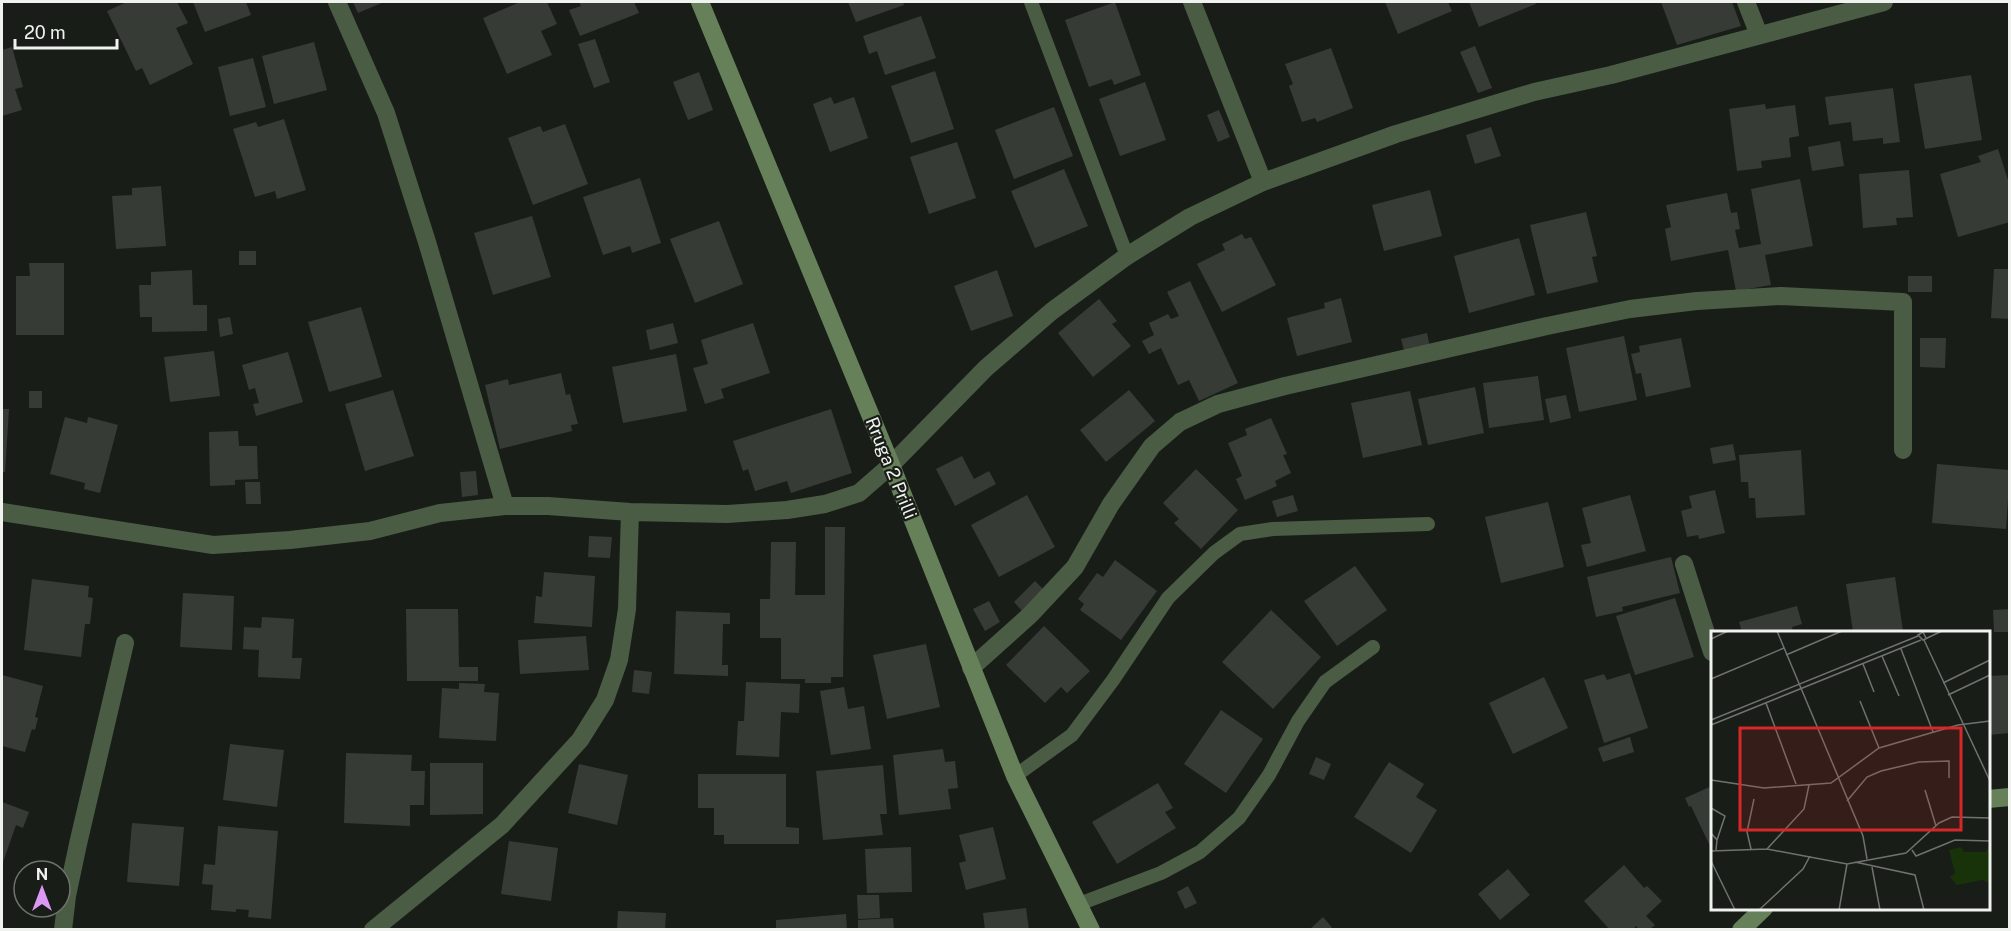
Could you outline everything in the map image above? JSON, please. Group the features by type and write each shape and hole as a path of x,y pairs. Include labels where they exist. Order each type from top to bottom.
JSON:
{"street":[{"path":"337,2 386,113 505,506"},
{"name":"Rruga 2 Prilli","path":"700,2 891,465 1015,776 1091,930"},
{"path":"1192,2 1263,182"},
{"path":"1746,2 1759,35"},
{"path":"2,512 213,545 290,540 370,531 440,513 505,506 728,514 787,510 825,504 859,493 891,465 986,368 1052,311 1127,256 1190,217 1263,182 1396,134 1523,95 1611,75 1884,2"},
{"path":"971,668 1030,615 1076,567 1111,504 1152,446 1180,422 1218,404 1285,386 1630,309 1697,301 1781,296 1903,302 1903,450"},
{"path":"373,930 502,825 580,740 605,700 619,660 627,609 630,512"},
{"path":"1684,564 1711,646"},
{"path":"63,930 76,854 125,643"},
{"path":"1990,799 2010,796"},
{"path":"1741,930 1763,910"}],"lane":[{"path":"1031,2 1127,256"},
{"path":"1015,776 1072,735 1113,680 1168,598 1214,553 1240,534 1274,529 1428,524"},
{"path":"1079,904 1161,873 1200,852 1239,818 1269,775 1298,721 1325,682 1373,647"}],"building":[{"path":"127,2 177,2 188,23 176,28 193,64 150,85 142,68 136,71 107,11"},
{"path":"193,2 246,2 251,15 205,32"},
{"path":"353,2 384,2 358,13"},
{"path":"520,2 547,2 557,24 541,31 552,55 507,74 483,18"},
{"path":"579,2 634,2 639,13 580,36 569,10 581,6"},
{"path":"848,2 903,2 904,5 856,22"},
{"path":"1115,2 1141,75 1114,85 1112,79 1089,87 1065,20"},
{"path":"1385,2 1448,2 1452,11 1398,34"},
{"path":"1469,2 1535,2 1536,4 1479,27"},
{"path":"1661,2 1732,2 1741,26 1677,45"},
{"path":"921,16 936,58 885,75 877,51 869,54 863,36"},
{"path":"595,39 610,82 594,88 578,44"},
{"path":"314,42 327,90 274,104 262,56"},
{"path":"1475,46 1492,88 1478,93 1460,52"},
{"path":"12,47 23,87 15,89 22,110 2,116 2,50"},
{"path":"1331,48 1353,108 1317,122 1315,118 1302,122 1289,86 1293,84 1285,64"},
{"path":"253,58 266,107 230,116 218,67"},
{"path":"935,71 954,129 911,143 891,86"},
{"path":"699,72 713,110 688,120 673,82"},
{"path":"1971,75 1982,140 1925,149 1914,84"},
{"path":"1145,82 1166,140 1120,156 1099,99"},
{"path":"1893,88 1900,142 1883,144 1883,138 1853,141 1851,122 1829,125 1825,97"},
{"path":"831,97 834,104 854,97 868,138 830,152 813,104"},
{"path":"1765,104 1766,109 1795,105 1799,136 1789,138 1791,157 1761,161 1762,168 1737,171 1729,109"},
{"path":"1054,107 1073,156 1014,179 995,130"},
{"path":"1219,110 1230,137 1218,142 1207,115"},
{"path":"284,119 306,190 277,199 275,191 255,197 233,129 256,122 258,127"},
{"path":"565,124 588,184 533,205 508,138 540,126 543,132"},
{"path":"1491,127 1501,156 1475,164 1466,135"},
{"path":"1840,141 1844,166 1812,171 1808,147"},
{"path":"957,142 976,198 929,214 910,157"},
{"path":"1998,149 2010,186 2010,222 1958,237 1940,174 1981,162 1978,156"},
{"path":"1064,169 1088,226 1035,248 1011,191"},
{"path":"1909,170 1913,217 1896,218 1897,225 1863,228 1859,174"},
{"path":"640,178 661,243 632,253 630,246 603,255 583,197"},
{"path":"1800,179 1813,246 1765,255 1771,285 1736,291 1728,250 1671,261 1665,229 1671,227 1666,205 1727,193 1731,213 1737,212 1740,229 1735,230 1739,248 1761,244 1751,189"},
{"path":"161,186 166,246 116,249 112,196 132,195 132,188"},
{"path":"1430,190 1442,236 1384,251 1372,205"},
{"path":"1586,212 1597,256 1592,257 1598,282 1547,294 1530,225"},
{"path":"532,216 551,277 493,295 474,233"},
{"path":"719,221 743,284 695,303 670,239"},
{"path":"1242,234 1245,239 1251,237 1276,285 1222,312 1197,264 1225,250 1222,244"},
{"path":"1519,238 1535,295 1469,313 1454,256"},
{"path":"239,251 256,251 256,265 239,265"},
{"path":"29,263 64,263 64,335 16,335 16,276 30,276"},
{"path":"1994,269 2010,269 2010,319 1991,318"},
{"path":"192,270 193,305 207,305 207,331 152,332 152,317 140,317 139,285 151,285 151,272"},
{"path":"997,270 1013,316 971,331 954,286"},
{"path":"1908,276 1932,276 1932,292 1908,292"},
{"path":"1190,281 1238,383 1199,401 1189,380 1178,385 1161,348 1149,354 1142,341 1154,335 1149,323 1168,314 1171,319 1179,316 1167,292"},
{"path":"1341,298 1352,342 1297,356 1287,318 1325,308 1324,303"},
{"path":"1099,299 1117,321 1112,324 1131,346 1093,377 1058,333"},
{"path":"361,307 382,377 329,392 308,322"},
{"path":"230,317 233,334 220,337 218,319"},
{"path":"673,323 678,343 650,350 646,330"},
{"path":"753,323 770,373 721,389 724,398 705,404 693,368 708,364 701,340"},
{"path":"1427,333 1430,347 1405,354 1401,339"},
{"path":"1624,336 1637,400 1579,412 1566,348"},
{"path":"1681,338 1691,387 1646,397 1641,373 1636,374 1631,354 1640,352 1639,346"},
{"path":"1920,338 1946,338 1945,368 1920,367"},
{"path":"214,351 220,396 170,402 164,357"},
{"path":"288,352 303,402 256,416 253,404 259,403 255,388 249,390 242,365"},
{"path":"676,354 687,411 623,423 612,367"},
{"path":"561,373 566,395 570,394 578,424 571,425 572,431 500,449 485,385 508,379 509,385"},
{"path":"1538,376 1544,420 1489,428 1483,383"},
{"path":"1475,387 1484,433 1428,445 1418,399"},
{"path":"393,390 414,456 365,471 345,404"},
{"path":"1129,390 1155,421 1106,462 1080,430"},
{"path":"29,391 42,391 42,408 29,408"},
{"path":"1410,391 1422,445 1363,458 1351,403"},
{"path":"1566,395 1571,418 1550,423 1545,399"},
{"path":"2,409 9,409 5,472 2,472"},
{"path":"831,409 852,473 791,493 787,481 755,491 748,469 743,471 733,441"},
{"path":"65,417 87,423 88,417 118,425 100,493 84,489 85,483 50,474"},
{"path":"1271,418 1287,454 1283,455 1291,473 1275,481 1277,486 1245,500 1236,479 1242,476 1228,443 1247,435 1245,429"},
{"path":"238,431 239,446 257,446 258,479 235,480 235,485 210,486 209,432"},
{"path":"1733,444 1736,460 1713,464 1710,448"},
{"path":"1801,450 1805,515 1756,518 1755,498 1749,498 1748,482 1741,482 1739,455"},
{"path":"962,456 974,479 989,471 996,484 955,506 936,469"},
{"path":"1937,464 2010,470 2006,529 1932,523"},
{"path":"1196,469 1238,510 1201,549 1174,523 1179,519 1163,503"},
{"path":"476,471 478,495 462,497 460,472"},
{"path":"245,482 260,482 261,504 246,504"},
{"path":"1715,490 1725,533 1699,539 1698,535 1687,537 1681,511 1692,508 1689,496"},
{"path":"1027,495 1055,547 999,577 971,525"},
{"path":"1293,495 1298,511 1277,517 1272,501"},
{"path":"1630,495 1646,551 1587,567 1581,545 1591,543 1582,508"},
{"path":"1548,502 1564,567 1501,583 1485,517"},
{"path":"825,527 845,527 843,677 831,677 831,683 805,683 805,679 781,679 781,638 760,638 760,599 770,599 771,542 796,542 795,595 825,595"},
{"path":"589,536 612,537 610,558 588,557"},
{"path":"1671,557 1680,593 1622,607 1623,611 1596,617 1587,577"},
{"path":"1115,560 1157,591 1121,640 1080,610 1084,604 1078,599 1097,573 1103,577"},
{"path":"1355,566 1387,610 1337,646 1304,601"},
{"path":"544,572 595,576 592,627 534,623 536,596 542,597"},
{"path":"1895,577 1903,631 1853,631 1846,584"},
{"path":"32,579 89,586 88,597 93,598 90,624 85,624 81,657 24,650"},
{"path":"1035,581 1045,591 1023,612 1014,602"},
{"path":"183,593 234,596 232,650 180,647"},
{"path":"1675,598 1694,657 1635,675 1616,616"},
{"path":"989,601 1000,622 985,631 973,609"},
{"path":"1797,606 1802,624 1792,627 1793,631 1742,631 1739,622"},
{"path":"406,609 458,609 459,667 478,667 478,681 407,681"},
{"path":"2010,609 2010,632 1994,632 1993,610"},
{"path":"1271,610 1321,657 1273,709 1222,662"},
{"path":"676,611 730,613 730,624 723,624 722,665 728,665 728,676 674,674"},
{"path":"262,617 294,619 292,658 302,658 300,679 258,677 259,650 243,649 244,627 261,628"},
{"path":"1044,626 1090,671 1067,693 1061,687 1045,703 1006,665"},
{"path":"586,636 589,670 520,674 518,640"},
{"path":"926,644 940,707 887,719 873,655"},
{"path":"634,670 652,672 649,694 632,692"},
{"path":"1630,673 1648,728 1604,743 1584,680 1604,674 1607,680"},
{"path":"2,675 43,686 35,717 38,718 35,730 32,729 25,752 2,746"},
{"path":"2010,675 2010,733 1990,735 1990,676"},
{"path":"1544,677 1568,728 1513,754 1489,703"},
{"path":"746,682 800,684 799,713 781,712 779,757 736,755 738,721 744,721"},
{"path":"459,683 485,684 484,692 499,693 496,741 439,738 442,688 459,689"},
{"path":"844,687 848,709 864,706 871,749 831,755 820,691"},
{"path":"1221,710 1263,739 1226,793 1184,764"},
{"path":"1630,737 1634,752 1603,762 1598,748"},
{"path":"230,744 284,750 277,807 223,800"},
{"path":"943,749 945,762 955,761 958,788 948,789 951,809 899,815 893,755"},
{"path":"346,753 412,755 411,771 425,771 424,805 410,805 410,826 344,823"},
{"path":"1316,757 1331,764 1324,780 1309,774"},
{"path":"1389,762 1424,784 1416,797 1437,810 1411,853 1354,817"},
{"path":"430,763 483,763 483,814 430,815"},
{"path":"579,764 628,775 617,825 568,813"},
{"path":"883,765 887,814 880,814 883,835 823,840 816,771"},
{"path":"698,774 786,774 786,827 799,828 799,844 724,844 724,835 714,835 714,808 698,808"},
{"path":"1158,783 1173,808 1165,812 1176,828 1117,864 1092,822"},
{"path":"1711,786 1711,848 1691,806 1689,807 1685,798"},
{"path":"2,802 29,812 23,828 16,825 2,865"},
{"path":"132,823 184,827 179,886 127,882"},
{"path":"218,826 278,831 271,919 248,917 249,910 236,909 236,912 211,910 213,885 202,884 204,864 215,865"},
{"path":"993,827 1006,879 966,890 959,863 966,861 959,835"},
{"path":"509,841 558,848 551,901 501,894"},
{"path":"911,847 912,892 867,893 865,849"},
{"path":"1624,865 1644,888 1647,886 1662,901 1646,916 1655,925 1649,930 1639,930 1636,926 1633,930 1610,930 1584,901"},
{"path":"1508,869 1530,895 1500,920 1478,894"},
{"path":"1188,886 1197,903 1185,909 1177,892"},
{"path":"857,895 879,895 880,918 858,919"},
{"path":"1026,908 1029,930 985,930 983,913"},
{"path":"618,911 666,913 665,930 617,930"},
{"path":"846,914 847,930 776,930 776,920"},
{"path":"1323,917 1334,930 1309,930"},
{"path":"893,918 894,930 858,930 858,920"}]}
